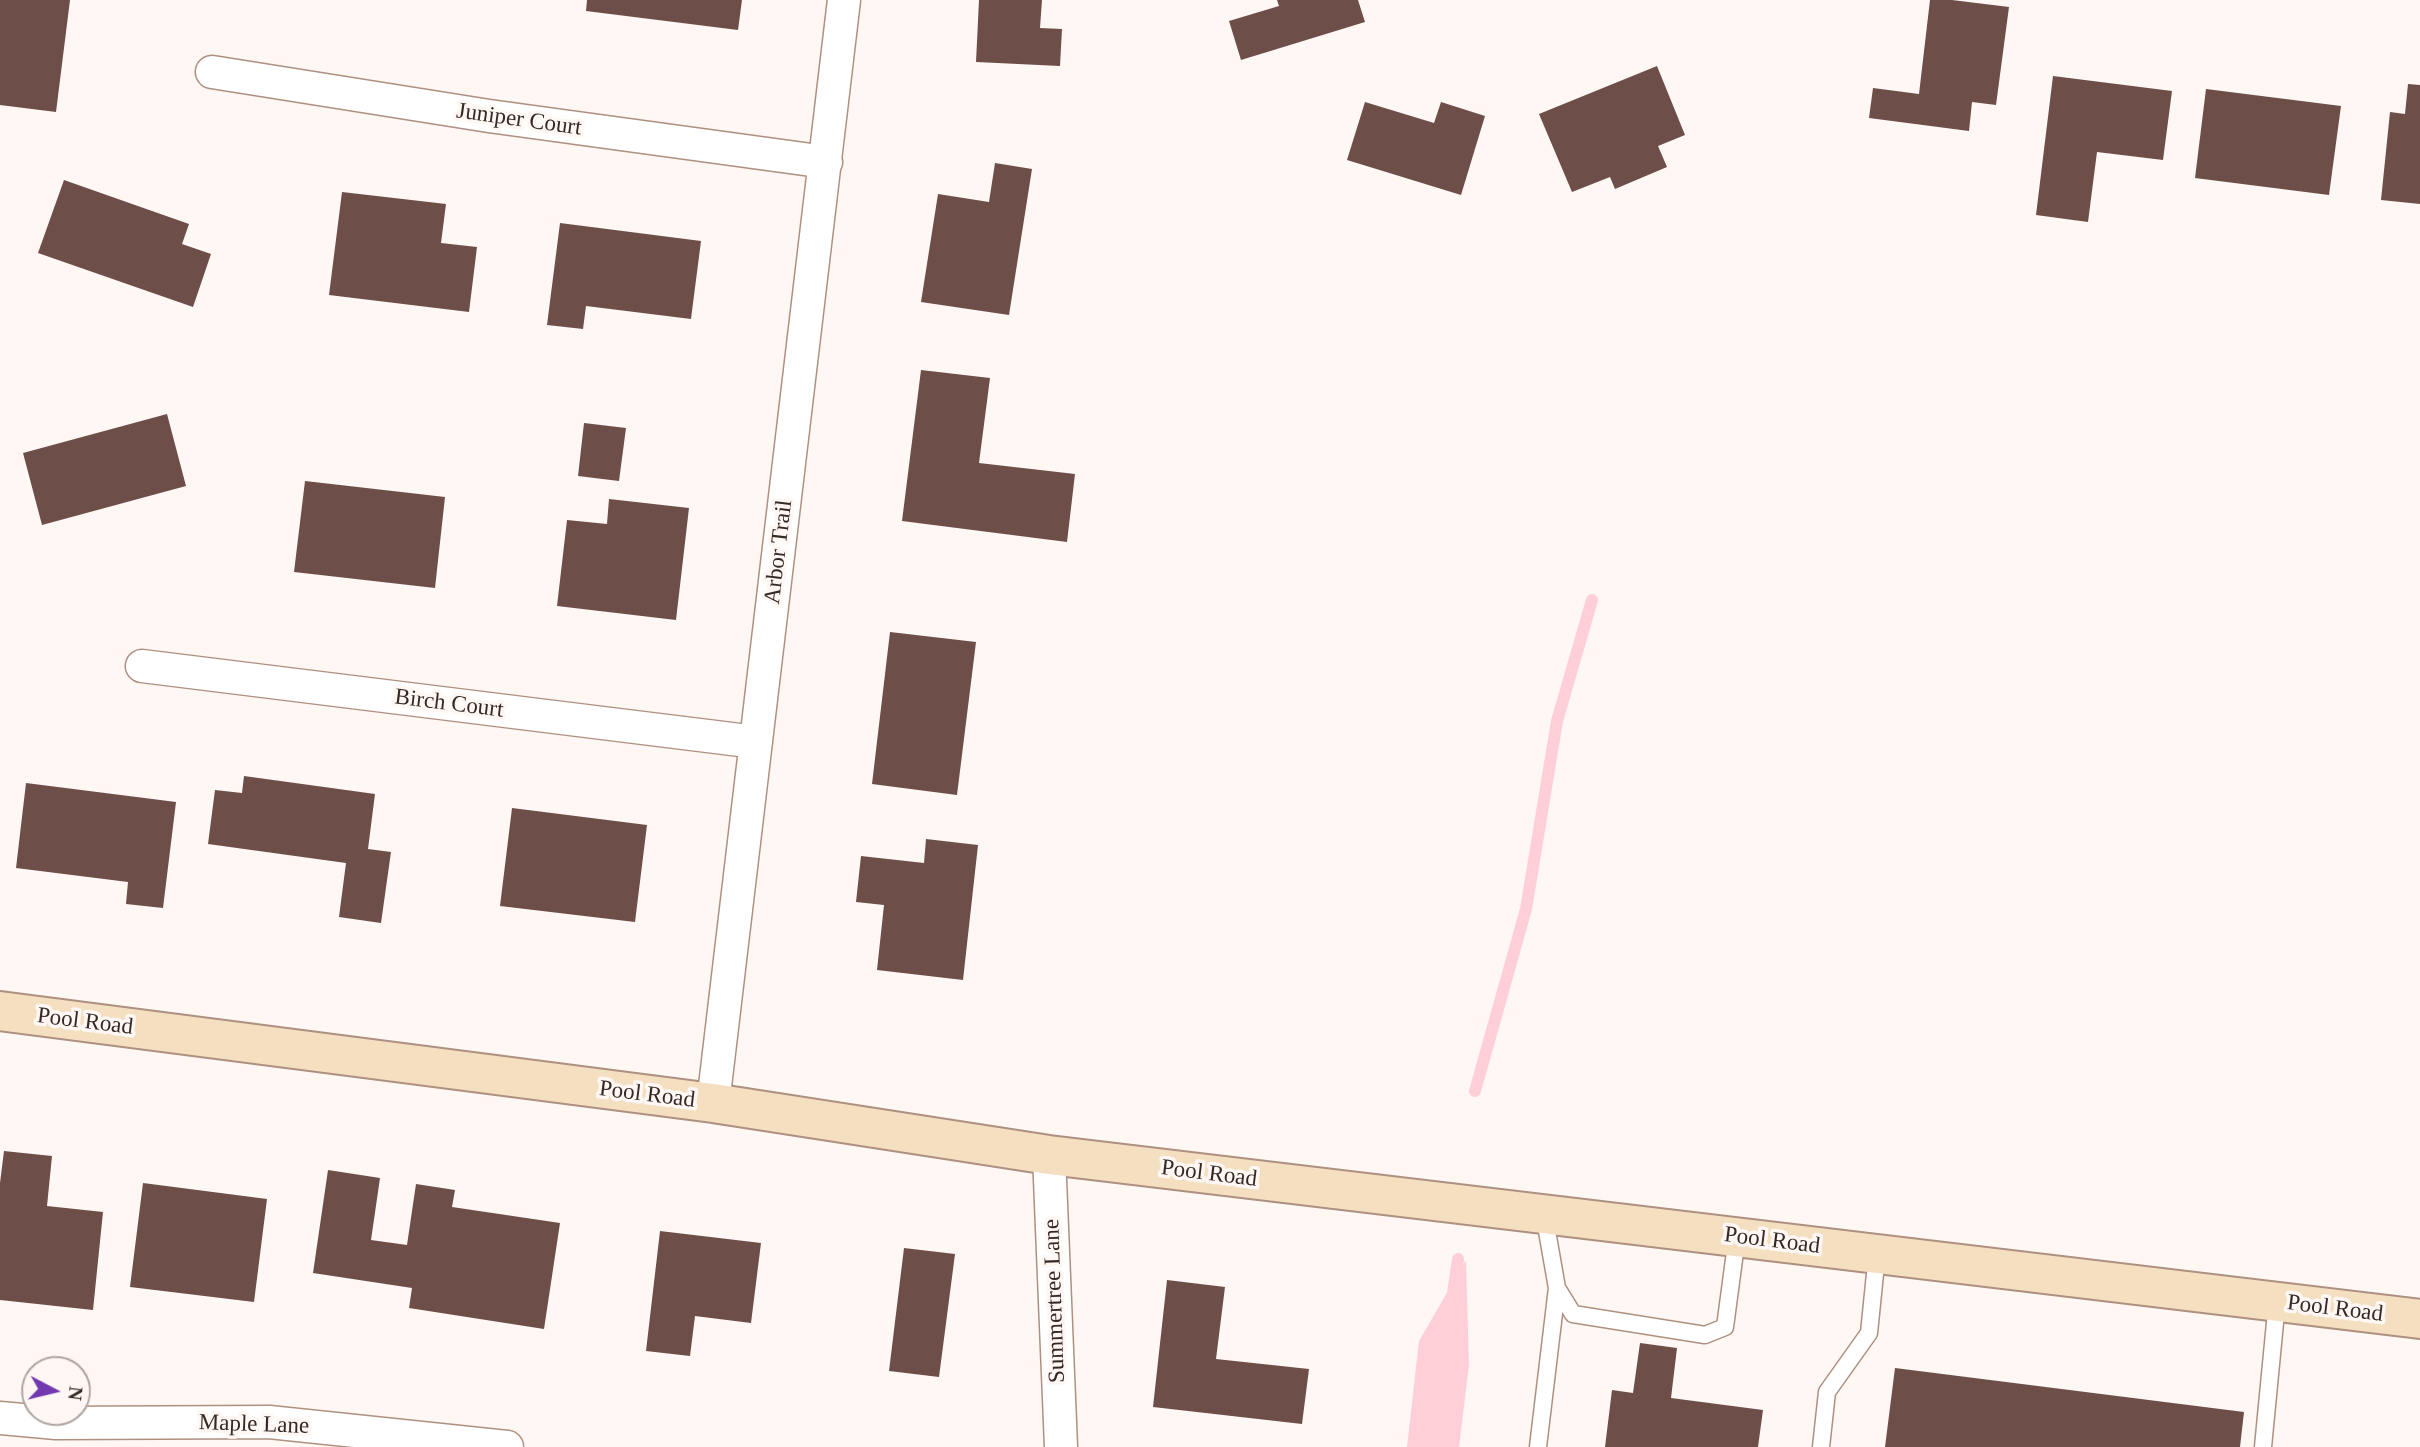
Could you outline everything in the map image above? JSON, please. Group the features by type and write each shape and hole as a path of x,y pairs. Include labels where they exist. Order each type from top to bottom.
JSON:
{"main road":[{"name":"Pool Road","path":"0,1011 713,1103 1049,1155 2420,1319"}],"street":[{"name":"Arbor Trail","path":"713,1103 844,0"},
{"name":"Juniper Court","path":"212,72 489,116 826,162"},
{"name":"Birch Court","path":"142,666 757,742"},
{"name":"Summertree Lane","path":"1049,1155 1061,1447"},
{"name":"Maple Lane","path":"0,1418 56,1423 269,1422 507,1447"}],"lane":[{"path":"1538,1447 1557,1288 1544,1214"},
{"path":"1557,1288 1573,1314 1705,1335 1725,1327 1737,1237"},
{"path":"1821,1447 1827,1392 1870,1333 1877,1254"},
{"path":"2263,1447 2277,1302"}],"shaded area":[{"path":"1466,1260 1469,1365 1459,1447 1407,1447 1419,1341"}],"building":[{"path":"0,0 70,0 56,112 0,105"},
{"path":"587,0 742,0 738,30 586,11"},
{"path":"979,0 1042,0 1040,28 1062,29 1060,66 976,62"},
{"path":"1277,0 1358,0 1365,22 1241,60 1229,21 1279,6"},
{"path":"1930,0 2009,7 1996,105 1972,102 1969,131 1869,118 1873,88 1919,94"},
{"path":"1657,66 1685,135 1658,146 1667,167 1615,189 1610,177 1572,192 1539,114"},
{"path":"2053,76 2172,91 2163,160 2097,152 2088,222 2036,215"},
{"path":"2408,84 2420,85 2420,204 2381,200 2390,112 2405,114"},
{"path":"2206,89 2341,106 2329,195 2195,178"},
{"path":"1365,102 1434,123 1441,102 1485,116 1461,195 1347,160"},
{"path":"995,163 1032,169 1009,315 921,302 938,194 989,202"},
{"path":"64,180 189,224 182,244 211,254 193,307 38,253"},
{"path":"342,192 446,204 441,243 477,247 469,312 329,295"},
{"path":"560,223 701,241 691,319 586,306 583,329 547,325"},
{"path":"921,370 990,378 979,463 1075,474 1067,542 902,521"},
{"path":"167,414 186,486 42,525 23,453"},
{"path":"584,423 626,428 619,481 578,476"},
{"path":"305,481 445,497 435,588 294,572"},
{"path":"609,499 689,508 676,620 557,606 567,520 607,524"},
{"path":"890,632 976,642 957,795 872,784"},
{"path":"244,776 375,794 368,849 391,852 381,923 339,917 346,863 208,844 215,790 242,793"},
{"path":"26,783 176,802 163,908 126,904 128,882 16,868"},
{"path":"512,808 647,825 635,922 500,906"},
{"path":"926,839 978,845 963,980 877,970 884,905 856,902 861,856 924,863"},
{"path":"4,1151 52,1156 47,1206 103,1212 93,1310 0,1300 0,1183"},
{"path":"328,1170 380,1178 371,1240 407,1245 416,1184 455,1190 452,1207 560,1223 544,1329 409,1308 412,1288 313,1273"},
{"path":"143,1183 267,1199 254,1302 130,1287"},
{"path":"660,1231 761,1243 751,1323 695,1316 690,1356 646,1351"},
{"path":"904,1248 955,1254 939,1377 889,1371"},
{"path":"1167,1280 1225,1287 1216,1359 1309,1369 1302,1424 1153,1407"},
{"path":"1640,1343 1677,1348 1671,1398 1763,1410 1758,1447 1605,1447 1612,1390 1633,1393"},
{"path":"1895,1368 2244,1412 2240,1447 1885,1447"}],"waterway":[{"path":"1475,1091 1526,909 1557,721 1592,600"},
{"path":"1453,1293 1458,1259"}]}
